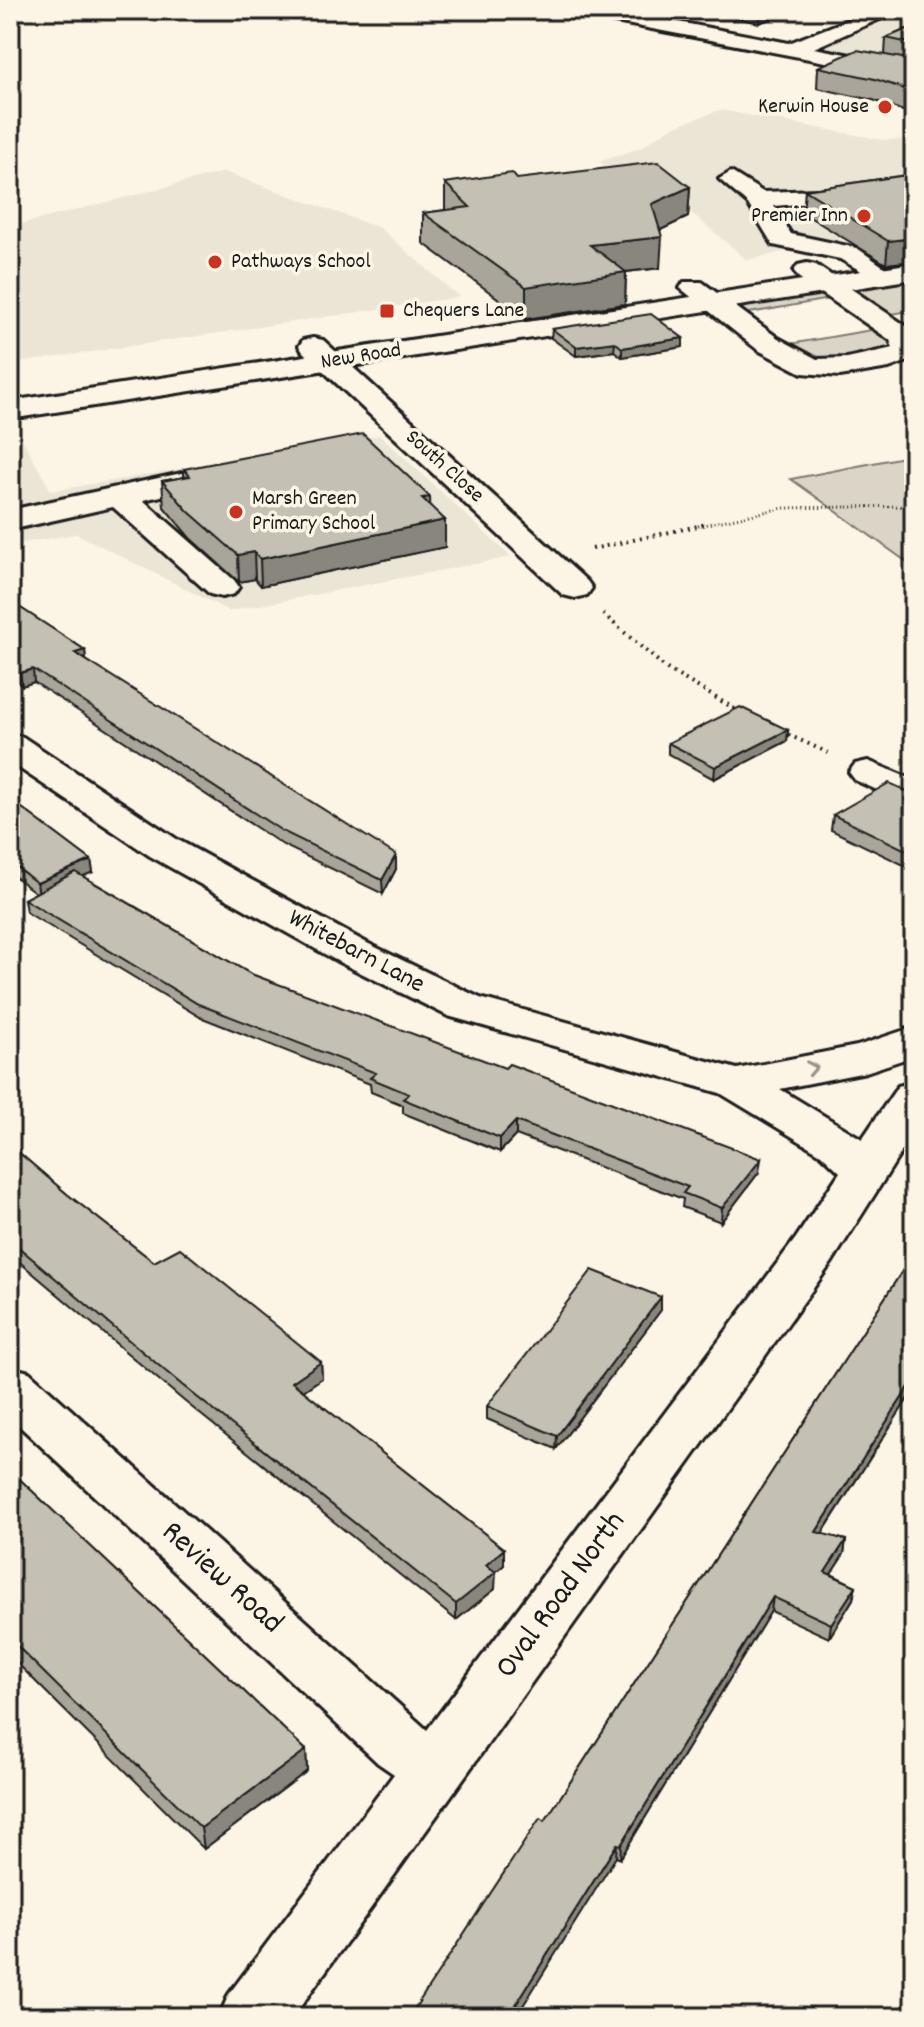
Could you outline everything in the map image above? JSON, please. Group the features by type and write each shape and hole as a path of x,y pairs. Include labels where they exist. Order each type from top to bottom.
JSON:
{"street":[{"path":"584,10 914,73"},
{"path":"795,48 890,10"},
{"path":"861,22 901,29"},
{"path":"731,179 758,200 782,240 848,253 873,269"},
{"path":"758,200 835,194"},
{"name":"New Road","path":"10,410 322,354 873,269 914,255"},
{"name":"New Road","path":"873,269 914,271"},
{"path":"703,295 779,350 810,366 835,369 883,361 911,350 902,336 817,278"},
{"name":"New Road","path":"10,392 322,354"},
{"name":"South Close","path":"322,354 575,588"},
{"path":"10,520 255,467"},
{"path":"118,495 222,587"},
{"name":"Whitebarn Lane","path":"10,745 164,848 352,952 464,1007 736,1083 838,1143 867,1171"},
{"path":"868,772 914,795"},
{"name":"Whitebarn Lane","path":"736,1083 866,1058 914,1041"},
{"path":"867,1171 914,1096"},
{"name":"Oval Road North","path":"253,2017 703,1403 867,1171"},
{"name":"Review Road","path":"10,1386 400,1745 435,1767"}],"path":[{"path":"544,559 783,508 914,506"},
{"path":"575,588 662,668 692,688 748,716"},
{"path":"773,728 868,772"}],"shaded area":[{"path":"886,10 914,10 914,67 804,43"},
{"path":"720,110 883,140 914,139 914,229 836,240 747,260 669,194 599,162 642,147 670,128"},
{"name":"Pathways School","path":"224,172 380,228 459,297 10,364 10,227"},
{"path":"909,281 914,284 914,310 887,315 850,291"},
{"path":"813,289 829,299 744,314 728,303"},
{"path":"877,329 896,343 877,354 854,360 818,360 802,356 784,345"},
{"name":"Marsh Green Primary School","path":"11,419 51,491 380,435 511,557 229,611 77,534 10,545"},
{"path":"914,455 914,567 791,479"}],"building":[{"path":"914,26 914,44 886,38"},
{"path":"857,50 914,60 914,92 875,79 818,67"},
{"path":"658,162 690,187 652,204 662,237 590,245 626,272 526,287 423,213 470,207 445,183 512,173 517,179"},
{"path":"914,174 914,238 888,241 805,190"},
{"path":"651,314 683,338 622,348 615,342 576,347 552,329"},
{"path":"363,434 430,497 422,498 445,520 260,559 254,552 238,555 188,511 162,481 190,476 184,469"},
{"path":"10,601 85,650 75,653 396,855 382,880 282,831 33,669 20,673 10,666"},
{"path":"740,707 788,730 715,767 668,743"},
{"path":"889,783 914,794 914,854 833,815"},
{"path":"10,799 91,860 37,883 10,862"},
{"path":"75,872 251,974 505,1068 509,1064 761,1159 722,1208 683,1193 688,1187 516,1121 500,1138 403,1099 409,1094 370,1078 376,1073 198,1004 24,899"},
{"path":"10,1145 154,1262 180,1248 321,1362 292,1382 504,1549 486,1565 496,1572 456,1604 182,1385 10,1240"},
{"path":"914,1253 914,1379 816,1532 846,1540 825,1572 856,1586 831,1624 773,1597 621,1845 617,1844 508,2017 409,2017 540,1818 545,1821"},
{"path":"592,1270 661,1297 557,1436 487,1406"},
{"path":"10,1470 306,1750 201,1828 10,1639"}],"place":[{"name":"Kerwin House","path":"885,107"},
{"name":"Premier Inn","path":"864,216"},
{"name":"Pathways School","path":"215,262"},
{"name":"Chequers Lane","path":"387,311"},
{"name":"Marsh Green Primary School","path":"236,512"}]}
